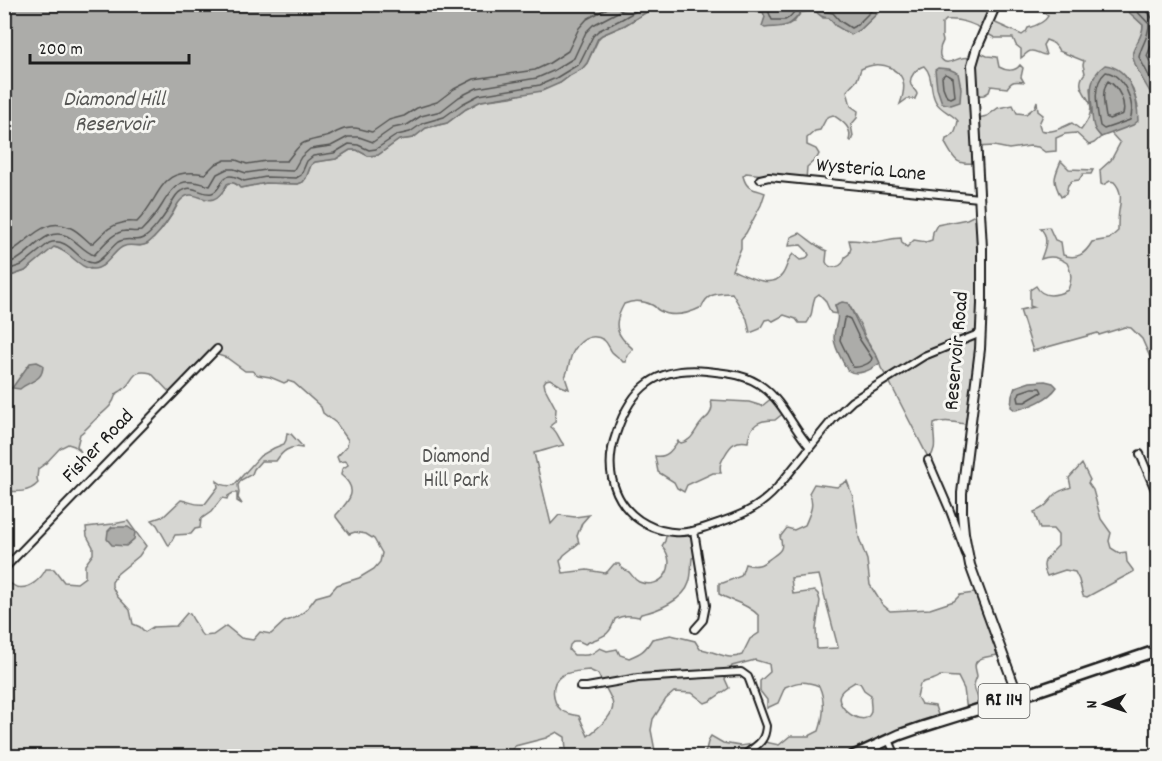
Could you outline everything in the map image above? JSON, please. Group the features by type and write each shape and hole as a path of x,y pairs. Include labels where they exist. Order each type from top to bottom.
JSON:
{"main road":[{"name":"RI 114","path":"853,756 922,727 1158,650"}],"street":[{"name":"Reservoir Road","path":"996,4 972,65 982,248 982,304 981,333 962,494 962,513 970,565 1018,696"},
{"name":"Wysteria Lane","path":"760,179 769,177 979,198"},
{"path":"810,447 776,399 748,378 735,374 682,370 664,374 647,384 633,398 620,422 614,440 610,470 615,489 625,506 639,520 667,532 686,533 746,513 759,505 777,488 839,412 860,396 924,356 981,333"},
{"name":"Fisher Road","path":"4,569 217,349"},
{"path":"1140,454 1158,497"},
{"path":"928,460 970,565"},
{"path":"694,531 706,605 703,620 695,629"},
{"path":"580,687 638,678 741,672 748,677 766,726 760,743 744,756"},
{"path":"889,740 896,756"},
{"path":"1150,756 1158,751"}],"green space":[{"name":"Diamond Hill Park","path":"702,4 726,9 747,7 763,12 764,23 794,22 801,12 816,10 823,18 829,18 836,26 860,30 886,5 995,5 989,20 1022,35 1028,28 1047,18 1041,5 1121,4 1143,25 1143,32 1133,52 1157,102 1157,143 1150,150 1158,153 1157,373 1142,339 1131,328 1125,327 1099,335 1098,333 1033,351 1020,310 1033,307 1030,306 1030,290 1036,286 1046,295 1054,295 1068,290 1070,283 1071,273 1067,263 1054,257 1041,259 1046,239 1040,228 1049,227 1055,240 1061,242 1063,255 1072,257 1083,253 1092,242 1109,239 1118,231 1120,192 1114,182 1101,184 1100,170 1111,160 1120,143 1111,133 1138,107 1133,89 1125,76 1090,88 1095,129 1101,137 1094,143 1089,145 1076,133 1056,138 1056,151 1045,152 1038,147 1030,146 1009,149 994,146 976,147 976,163 964,163 956,160 945,143 946,139 955,132 958,121 936,102 929,74 924,66 916,71 910,82 917,94 915,99 907,99 900,104 904,89 901,77 892,68 876,65 861,69 857,80 847,91 851,106 858,111 857,118 851,125 853,136 851,141 848,128 833,115 827,117 820,130 807,138 807,145 816,149 819,154 807,167 806,180 746,173 743,176 749,187 765,193 761,205 741,239 741,248 732,270 758,280 777,279 784,273 793,254 800,260 806,259 809,255 801,245 789,246 791,237 800,233 827,251 826,262 836,267 842,264 849,254 851,248 849,240 875,242 901,238 902,243 907,247 914,240 926,242 932,240 937,225 967,219 979,213 982,324 970,425 956,422 934,424 934,446 929,459 848,303 835,305 838,314 831,313 825,300 819,294 815,297 811,317 807,323 799,323 796,319 784,315 773,321 765,320 760,329 750,333 747,319 732,293 710,296 702,307 687,313 665,313 652,305 638,301 624,304 617,325 619,334 633,349 627,355 626,362 612,352 604,340 589,337 578,345 572,354 565,377 569,389 550,379 544,383 556,409 555,422 551,427 564,445 534,453 551,524 559,515 575,517 589,515 582,523 577,536 579,543 560,561 563,573 587,570 605,573 614,564 619,564 637,581 647,584 655,583 661,580 668,568 667,553 662,546 667,532 695,532 700,555 692,558 689,583 682,595 639,617 627,616 615,619 607,634 585,644 574,641 569,650 574,655 588,655 600,648 607,651 617,649 620,655 629,658 642,651 652,639 671,635 695,641 700,649 721,655 736,657 742,655 750,639 759,633 759,616 745,606 719,594 719,583 741,576 745,564 760,565 766,562 781,549 780,537 787,528 794,530 805,525 812,505 809,493 814,484 837,487 847,481 853,497 859,538 867,560 870,585 882,604 890,611 930,609 954,601 960,595 981,592 1003,654 982,658 976,662 977,676 974,687 982,707 967,711 964,689 958,677 940,676 920,684 917,697 921,704 935,706 940,721 926,726 914,724 911,731 879,744 873,741 871,748 852,756 703,756 711,736 723,743 740,746 765,742 779,745 790,736 809,736 819,731 824,708 819,686 802,682 785,687 778,703 767,708 767,700 760,691 760,681 770,672 769,664 755,660 732,666 725,679 729,688 710,701 705,703 692,693 674,692 666,699 653,719 651,730 656,756 564,756 565,737 557,732 546,738 515,746 507,756 5,756 4,578 12,585 26,587 38,580 46,569 54,569 64,582 77,583 85,577 85,565 93,554 86,527 128,521 146,546 139,556 117,574 112,582 117,596 130,610 133,624 145,632 153,627 176,626 187,613 190,614 203,636 213,635 226,626 241,638 253,640 260,632 271,634 284,622 297,617 306,610 316,597 330,593 337,585 359,578 374,569 380,562 382,553 374,539 366,534 355,532 349,534 336,517 348,500 351,491 347,480 341,475 342,469 348,465 347,462 339,462 337,457 347,446 348,440 336,423 294,383 288,381 284,383 252,371 245,371 227,358 212,353 171,394 151,373 137,373 125,388 116,394 109,407 80,434 77,446 81,452 68,444 60,448 38,469 38,483 31,489 5,491 5,278 25,271 53,247 67,253 90,269 102,266 127,244 140,246 147,244 161,230 184,196 191,194 205,200 222,194 229,182 241,188 266,183 298,184 303,182 311,165 315,162 336,159 350,150 357,150 368,156 378,155 399,140 413,138 426,128 447,123 481,101 511,97 560,83 582,69 602,35 650,10 675,5","holes":["946,20 961,21 983,29 995,38 1013,38 1021,49 1021,58 1031,51 1046,55 1043,45 1046,40 1054,44 1059,51 1084,61 1085,73 1081,85 1091,110 1081,130 1072,123 1053,131 1041,130 1039,124 1043,115 1038,111 1037,101 1035,107 1026,114 1017,113 1013,105 998,108 987,116 974,119 973,96 984,95 989,92 991,86 1007,88 1014,82 1024,82 1021,77 1023,68 1020,65 1013,70 1007,70 999,67 997,57 976,51 973,58 944,62 940,56 943,41 942,24","819,575 838,648 817,649 816,629 820,601 818,594 815,591 793,594 791,578","589,670 598,674 612,701 613,706 609,716 588,736 579,716 561,710 556,702 555,683 561,676 571,672","855,682 860,683 871,695 871,712 866,718 862,719 850,714 841,705 839,699 844,689"]},
{"path":"1061,161 1069,169 1093,170 1091,174 1083,174 1079,180 1072,181 1068,185 1066,194 1061,197 1055,179"},
{"path":"773,397 785,412 775,420 756,424 748,442 737,442 732,446 721,462 721,473 713,473 687,485 684,492 677,488 674,482 658,472 655,456 666,455 678,441 685,442 691,437 710,413 711,400 749,402 762,406"},
{"path":"287,433 291,434 302,448 286,450 276,461 261,461 252,474 241,480 238,485 238,498 242,504 237,501 237,493 228,496 227,499 222,498 211,512 201,519 200,528 195,529 191,534 175,535 169,546 152,520 164,516 181,500 205,504 218,487 217,481 229,486 234,485 260,456 284,444"},
{"path":"1082,464 1090,480 1088,483 1093,490 1101,519 1111,533 1109,541 1111,548 1119,553 1126,552 1127,562 1133,570 1087,597 1083,596 1075,572 1065,570 1047,576 1044,563 1058,546 1058,535 1053,529 1040,529 1034,512 1045,506 1057,493 1071,487 1069,478"}],"water":[{"name":"Diamond Hill Reservoir","path":"5,4 702,5 675,5 650,10 598,38 582,69 560,83 542,91 481,101 447,123 426,128 413,138 399,140 378,155 368,156 357,150 350,150 336,159 315,162 311,165 303,182 298,184 266,183 240,188 231,183 227,184 215,199 209,200 188,195 179,202 152,240 141,246 122,247 104,265 97,268 83,266 64,251 54,247 25,271 5,278"},
{"path":"886,4 860,30 851,35 836,26 829,18 819,15 815,10 801,12 786,26 765,28 762,26 765,17 763,12 747,7 726,9 713,5"},
{"path":"1121,5 1157,5 1157,102 1142,78 1133,57 1143,25"},
{"path":"1105,65 1114,67 1127,78 1134,95 1138,121 1101,137 1093,125 1091,91 1093,79"},
{"path":"938,68 958,73 961,88 960,102 951,105 942,103 937,88 935,70"},
{"path":"842,302 848,303 880,363 864,372 855,373 847,370 835,346 834,333 837,316 835,305"},
{"path":"37,362 43,365 41,375 20,389 12,388 30,363"},
{"path":"1045,381 1057,387 1049,395 1027,407 1015,410 1011,407 1015,387 1030,382"},
{"path":"112,527 128,527 135,532 134,539 126,546 112,545 107,539 108,531"}]}
